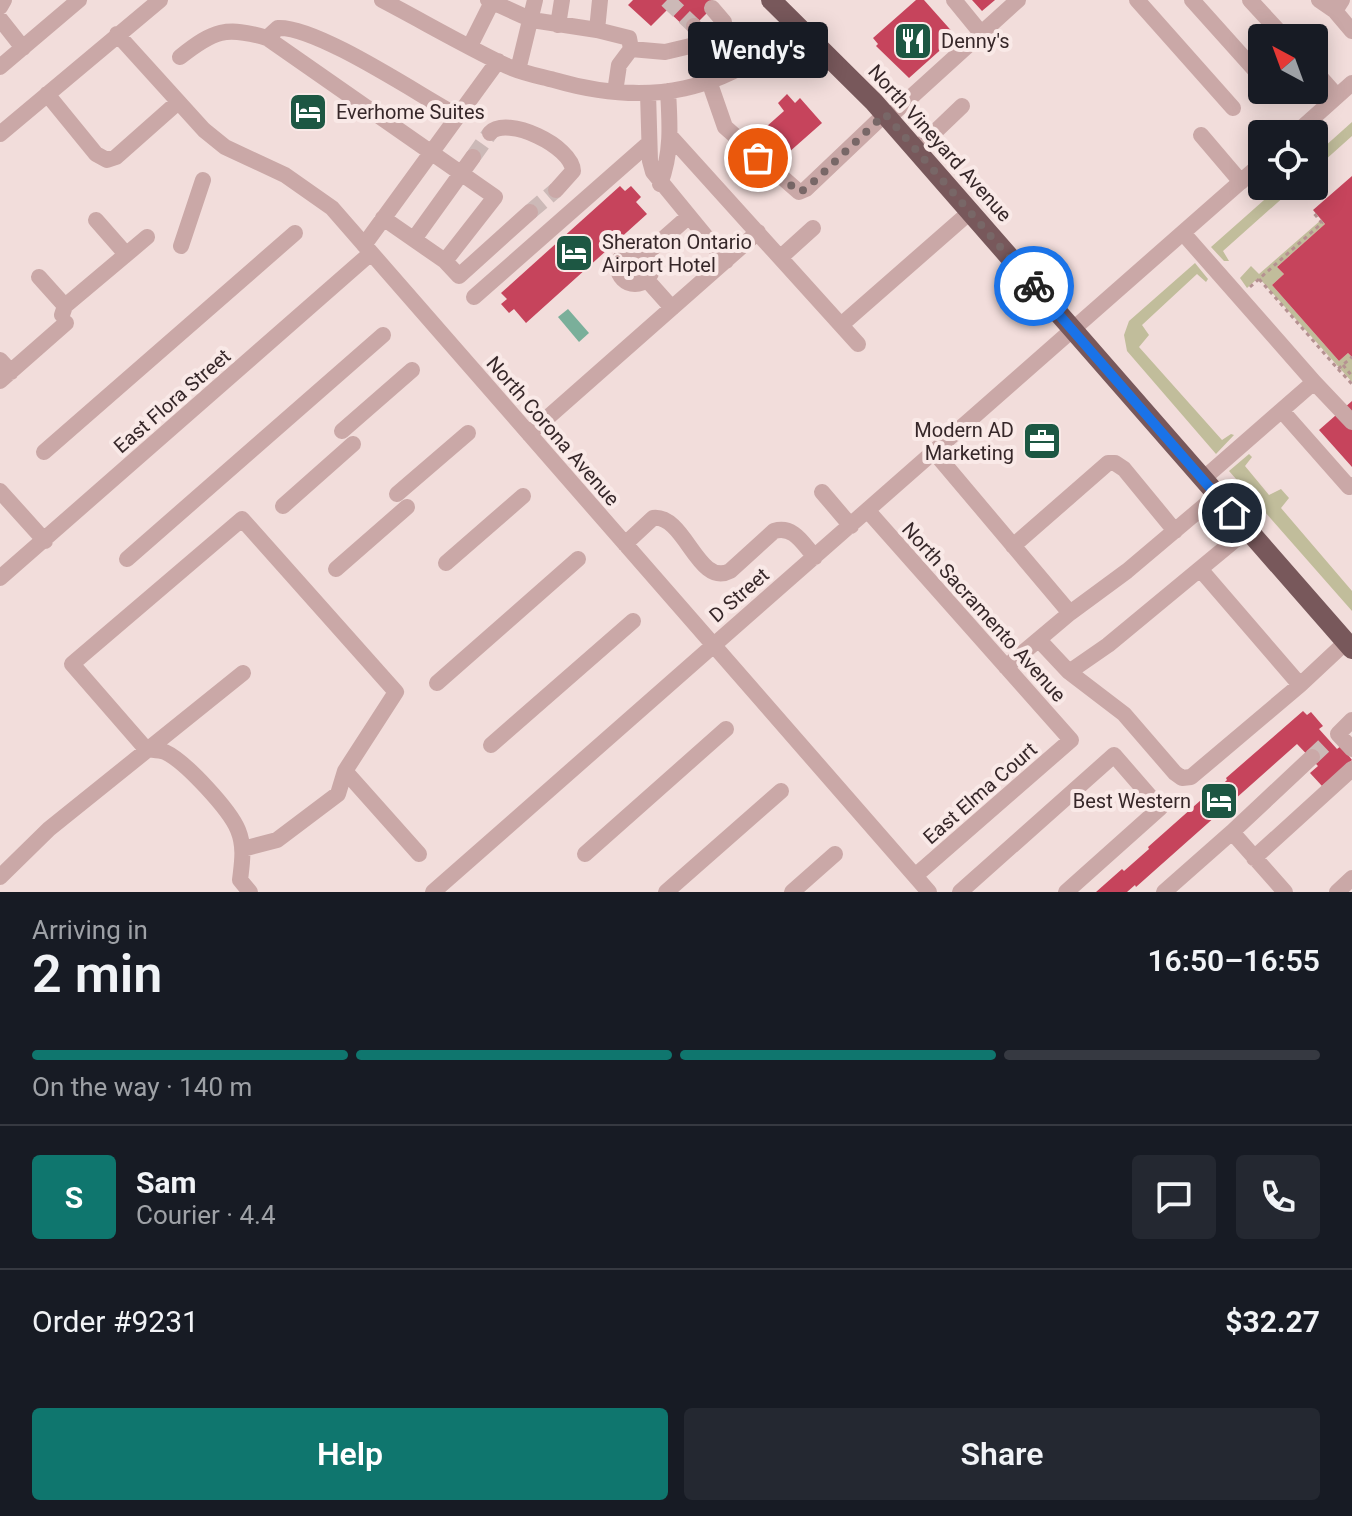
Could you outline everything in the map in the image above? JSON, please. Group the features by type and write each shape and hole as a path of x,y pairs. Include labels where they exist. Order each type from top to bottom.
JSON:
{"main road":[{"name":"North Vineyard Avenue","path":"771,0 886,116 1349,646"}],"street":[{"path":"0,7 4,0"},
{"path":"0,67 79,0"},
{"path":"0,134 160,0"},
{"path":"382,0 518,70 574,86 633,95 684,89 753,63 799,27"},
{"path":"518,70 535,0"},
{"path":"558,25 562,0"},
{"path":"597,30 600,0"},
{"path":"954,0 981,33"},
{"path":"709,81 725,127 799,192 1018,0"},
{"path":"1137,0 1233,108"},
{"path":"1192,0 1248,62"},
{"path":"1250,0 1272,24"},
{"path":"1319,0 1339,6 1352,31"},
{"path":"470,46 491,1 532,20 629,38 631,49 619,65 615,92"},
{"path":"631,49 665,52 703,43 722,30 724,22 712,8"},
{"path":"0,19 23,48"},
{"path":"694,26 703,43"},
{"path":"267,38 278,28 291,27 320,38 458,116"},
{"path":"180,57 200,41 223,31 239,30 267,38 495,197 445,261"},
{"name":"North Corona Avenue","path":"117,34 177,103 225,147 285,175 332,208 929,892"},
{"name":"East Flora Street","path":"0,578 45,541 368,249 383,218 498,61"},
{"path":"1310,120 1352,83"},
{"path":"1328,86 1337,96"},
{"path":"660,184 668,162 671,137 668,91"},
{"path":"648,93 650,161 660,184 726,261"},
{"path":"47,94 96,154 107,160 116,157 177,103"},
{"path":"916,150 962,106"},
{"path":"490,133 506,126 552,143 566,154 573,162 573,171 556,190"},
{"path":"1201,135 1241,182"},
{"path":"671,137 858,344"},
{"path":"474,297 649,143"},
{"path":"414,239 473,157"},
{"name":"D Street","path":"433,892 1248,176"},
{"path":"181,246 203,180"},
{"path":"383,218 445,261 459,276 530,212"},
{"path":"841,325 970,212"},
{"path":"646,254 688,217"},
{"path":"96,220 125,253"},
{"path":"781,257 813,228"},
{"path":"529,434 758,232"},
{"path":"44,452 295,233"},
{"path":"1183,233 1352,422"},
{"path":"4,371 125,253 147,237"},
{"path":"630,250 646,254 652,264 647,280 630,284 621,277 617,267 621,256 630,250"},
{"path":"39,277 64,315"},
{"path":"647,280 672,308"},
{"path":"127,559 383,335"},
{"path":"283,506 412,370"},
{"path":"1203,479 1314,382"},
{"path":"1282,411 1349,487 1352,485"},
{"path":"336,569 468,433"},
{"path":"935,453 1070,613"},
{"path":"1013,546 1108,463 1115,463 1124,469 1175,531"},
{"path":"0,491 45,541"},
{"path":"822,492 851,526"},
{"path":"1006,667 1217,495"},
{"path":"446,563 523,496"},
{"name":"North Sacramento Avenue","path":"868,511 1071,740"},
{"path":"625,544 653,518 664,518 715,574 723,575 774,531 783,529 795,535 815,557"},
{"path":"243,849 277,840 338,794 345,771 396,692 242,519 72,664 146,749 163,751 219,800 238,829 243,849 240,880 250,892"},
{"path":"1069,672 1108,645 1247,530"},
{"path":"437,683 578,559"},
{"path":"1200,569 1300,685"},
{"path":"491,745 633,621"},
{"path":"1039,640 1069,672 1124,714 1182,778 1191,777 1349,646"},
{"path":"0,877 49,829 146,749 176,730 243,673"},
{"path":"1352,720 1334,737 1352,749"},
{"path":"585,854 726,729"},
{"name":"East Elma Court","path":"915,876 1071,740"},
{"path":"960,892 1114,755 1160,808 1066,892"},
{"path":"1164,892 1312,757"},
{"path":"1254,858 1352,769"},
{"path":"345,771 419,854"},
{"path":"666,892 781,791"},
{"path":"1232,832 1285,892"},
{"path":"792,892 835,854"},
{"path":"1337,892 1352,878"}],"path":[{"path":"1239,297 1322,223 1312,211"},
{"path":"1259,279 1352,384"},
{"path":"1340,367 1352,357"},
{"path":"1340,367 1352,376"}],"shaded area":[{"path":"1352,122 1352,136 1328,157 1328,143"},
{"path":"1264,200 1280,200 1223,251 1229,261 1224,261 1211,247"},
{"path":"1321,220 1325,224 1277,267 1284,274 1272,285 1339,361 1348,353 1352,357 1352,382 1260,279 1247,288 1240,278 1251,266 1259,274"},
{"path":"1195,263 1208,279 1206,282 1197,274 1142,325 1149,335 1139,347 1222,440 1234,435 1216,454 1127,351 1124,335 1129,321"},
{"path":"568,309 589,333 579,342 558,317"},
{"path":"1249,454 1252,457 1245,466 1269,495 1281,489 1289,498 1281,508 1352,591 1352,611 1229,471"}],"building":[{"path":"633,0 712,0 716,4 689,31 667,10 651,26 628,5"},
{"name":"Denny's","path":"916,0 924,0 956,36 909,78 876,46 878,44 873,38"},
{"path":"972,0 995,0 982,11"},
{"path":"787,94 795,103 800,98 822,123 788,153 766,127 784,111 778,103"},
{"path":"1352,176 1352,357 1348,353 1339,361 1272,285 1284,274 1277,267 1325,224 1313,210"},
{"name":"Sheraton Ontario Airport Hotel","path":"620,186 625,191 631,186 641,197 636,202 647,214 526,323 514,309 509,313 501,304 507,299 501,293"},
{"path":"1352,401 1352,467 1319,430"},
{"name":"Best Western","path":"1303,711 1307,715 1311,712 1323,726 1319,729 1337,749 1341,746 1352,760 1322,786 1310,773 1318,766 1297,744 1136,887 1127,892 1096,892 1122,869 1124,871 1201,800 1203,803 1226,778"}],"tunnel":[{"path":"667,0 694,26"},
{"path":"473,157 490,133"},
{"path":"530,212 556,190"},
{"path":"1312,757 1329,741"}],"way so far":[{"path":"758,158 799,192 806,189 885,114 1034,286"}],"place":[{"name":"Denny's","path":"913,41"},
{"name":"Everhome Suites","path":"308,112"},
{"name":"Wendy's","path":"758,158"},
{"name":"Sheraton Ontario Airport Hotel","path":"574,253"},
{"name":"Modern AD Marketing","path":"1042,441"},
{"name":"Best Western","path":"1219,801"}],"route":[{"path":"1034,286 1232,513"}]}
